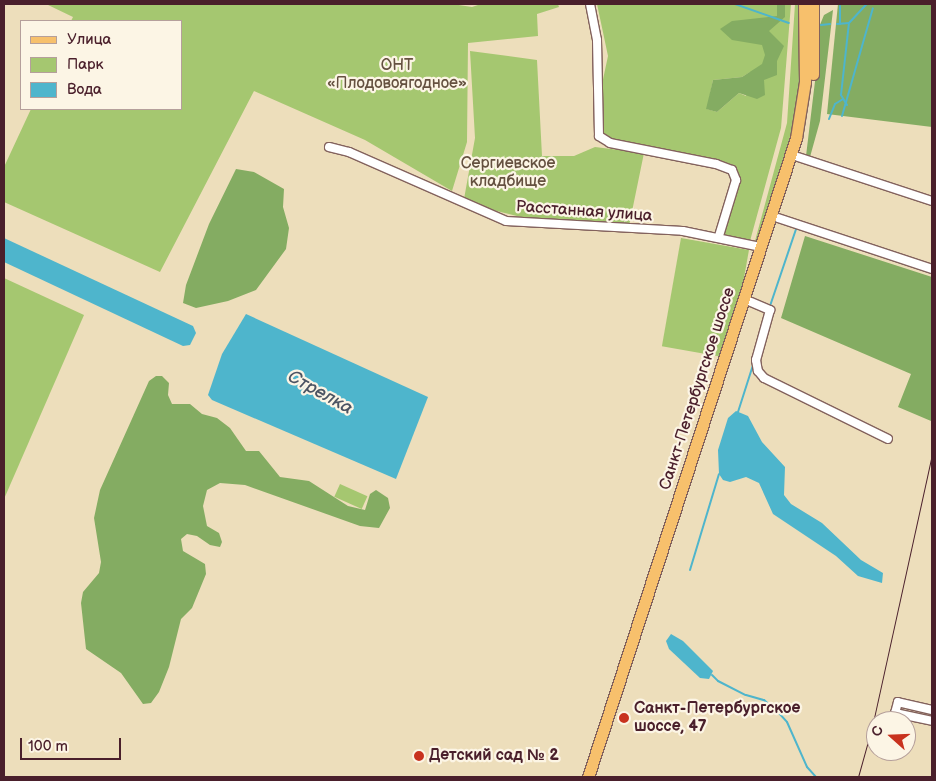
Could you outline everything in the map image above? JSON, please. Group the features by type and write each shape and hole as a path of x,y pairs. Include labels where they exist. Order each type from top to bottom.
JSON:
{"main road":[{"name":"Санкт-Петербургское шоссе","path":"588,777 800,124 805,82 804,4"},
{"name":"Санкт-Петербургское шоссе","path":"595,777 798,157 807,124 813,72 813,4"}],"street":[{"path":"590,4 596,40 599,136 610,143 716,164 732,170 736,180 719,236"},
{"name":"Расстанная улица","path":"329,147 349,152 506,221 719,236 761,247"},
{"path":"798,157 932,200"},
{"path":"778,218 932,269"},
{"path":"751,302 770,310 756,360 758,371 764,378 888,439"},
{"path":"932,710 898,702 895,713 932,721"}],"green space":[{"name":"ОНТ «Плодовоягодное»","path":"46,4 452,4 472,7 481,4 558,4 559,7 537,14 538,36 468,43 467,142 452,191 365,140 254,91 160,272 4,202 4,167 31,110 182,110 182,20 72,20 73,17"},
{"path":"597,4 791,4 781,128 750,241 723,235 737,175 732,166 610,140 600,131 599,98 608,56","holes":["755,20 760,20 756,43 732,39","750,72 746,96 739,93 717,112 707,109 713,80 742,77"]},
{"path":"777,4 785,4 785,17 769,31 784,46 777,61 777,75 764,80 765,95 757,99 739,93 717,112 706,109 713,80 742,77 762,64 765,55 762,45 732,40 720,29 732,21 777,16"},
{"path":"795,4 801,4 802,63 798,114 758,241 755,241 787,123"},
{"path":"838,4 932,4 932,127 827,114"},
{"path":"833,10 820,121 810,157 806,156 816,73 817,32 824,15"},
{"name":"Сергиевское кладбище","path":"470,51 537,60 542,156 574,156 595,147 644,153 629,226 533,220 476,206 464,199 475,138"},
{"path":"236,169 254,172 284,189 283,207 289,228 286,249 256,290 228,301 196,308 183,303 186,285 209,224"},
{"path":"805,236 932,277 931,421 898,407 911,374 781,318"},
{"path":"681,238 749,250 730,358 662,346"},
{"path":"4,278 84,315 4,499"},
{"path":"156,376 162,376 169,383 168,395 172,404 190,404 202,414 217,418 230,428 246,451 259,451 280,477 309,481 348,506 365,510 370,494 376,490 388,498 390,508 379,528 360,526 245,485 220,483 207,490 203,506 207,526 219,533 222,542 220,547 210,545 197,536 187,534 181,539 183,551 205,564 206,574 192,608 181,619 169,667 159,692 151,703 143,704 121,673 86,649 81,603 83,592 99,573 101,562 94,518 100,490 149,381"},
{"path":"340,484 367,496 362,509 334,497"}],"water":[{"path":"4,238 193,326 196,333 190,345 183,346 4,262"},
{"path":"246,314 428,397 396,479 212,400 208,395 222,354"},
{"path":"736,411 748,416 762,442 785,467 784,495 791,504 822,523 861,560 883,573 882,583 858,576 836,556 773,514 759,483 746,477 730,482 723,480 719,474 718,450 728,418"},
{"path":"671,634 683,641 713,671 709,679 700,678 669,649 666,641"}],"waterway":[{"path":"735,4 789,23"},
{"path":"837,24 849,23 867,4"},
{"path":"840,6 840,24"},
{"path":"842,116 873,8"},
{"path":"847,105 841,95 849,23"},
{"path":"821,25 830,24"},
{"path":"829,119 835,104 843,99"},
{"path":"770,306 796,229"},
{"path":"738,412 754,362"},
{"path":"690,570 719,474"},
{"name":"Стрелка","path":"712,675 718,681 746,695 764,700 778,712 787,722 807,767 816,777"}],"tram line":[{"path":"858,777 872,727 932,453"}],"place":[{"name":"Санкт-Петербургское шоссе, 47","path":"624,718"},
{"name":"Детский сад № 2","path":"419,756"}]}
